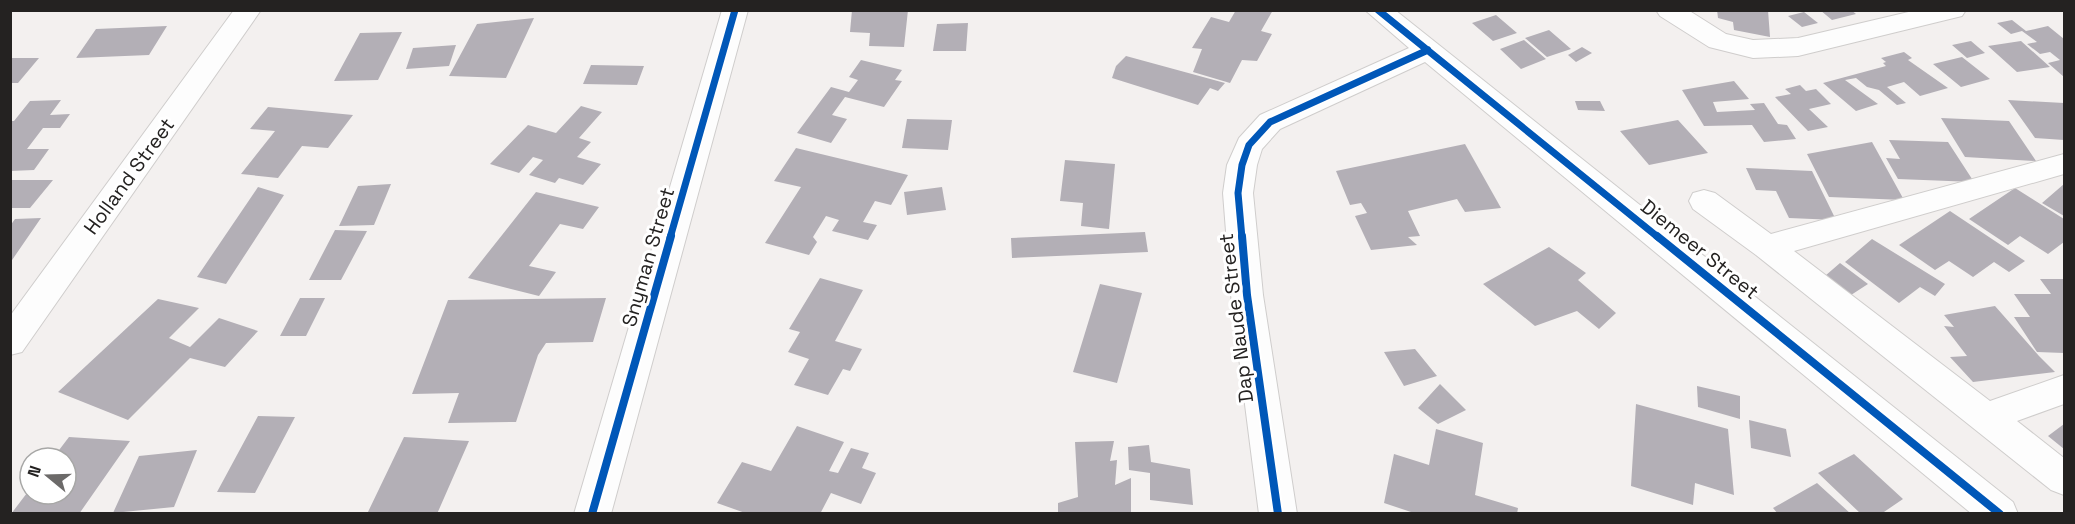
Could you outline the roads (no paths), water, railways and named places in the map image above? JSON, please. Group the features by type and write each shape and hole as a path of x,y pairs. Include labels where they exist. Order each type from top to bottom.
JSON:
{"street":[{"name":"Holland Street","path":"10,342 248,10"},
{"name":"Snyman Street","path":"592,513 735,10"},
{"name":"Diemeer Street","path":"1378,10 2000,513"},
{"path":"1669,10 1718,41 1753,49 1798,47 1953,10"},
{"name":"Dap Naude Street","path":"1278,513 1247,295 1238,193 1246,155 1249,146 1270,122 1428,50"},
{"path":"1767,247 2064,164"},
{"path":"1704,201 1767,247 2064,479"},
{"path":"1985,418 2064,389"}]}
